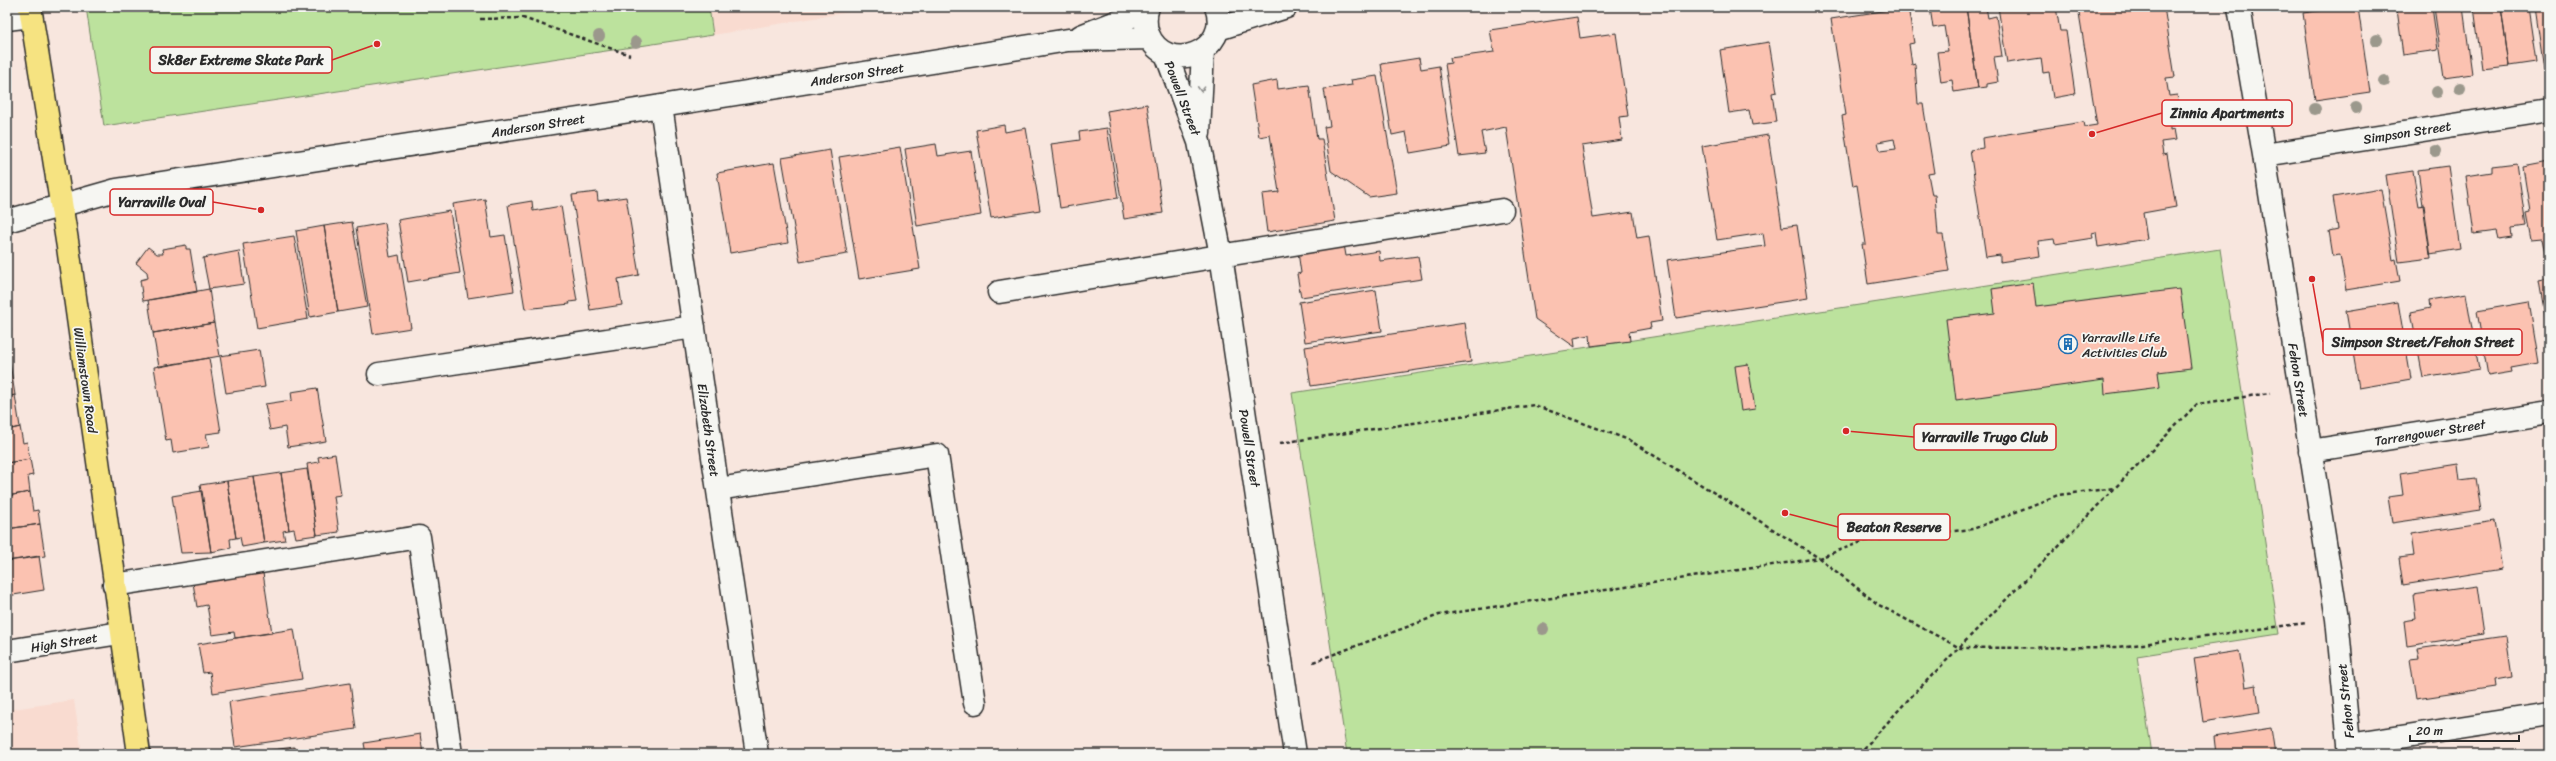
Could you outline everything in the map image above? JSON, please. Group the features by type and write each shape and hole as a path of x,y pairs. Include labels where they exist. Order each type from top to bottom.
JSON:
{"main road":[{"name":"Williamstown Road","path":"30,12 61,206 120,633 139,754"}],"street":[{"path":"1147,8 1146,29 1157,48 1166,54 1185,57 1203,50 1215,37 1219,19 1216,7"},
{"path":"1218,29 1286,7"},
{"name":"Fehon Street","path":"2239,7 2264,155 2337,619 2350,749"},
{"name":"Anderson Street","path":"1070,40 1147,8"},
{"path":"7,19 30,12"},
{"name":"Anderson Street","path":"7,221 116,190 661,106 1070,40 1150,38"},
{"name":"Powell Street","path":"1199,142 1203,50"},
{"name":"Powell Street","path":"1166,54 1199,142 1221,256 1295,754"},
{"name":"Elizabeth Street","path":"661,106 757,754"},
{"name":"Simpson Street","path":"2264,155 2549,110"},
{"path":"999,292 1502,210"},
{"path":"379,374 694,327"},
{"name":"Tarrengower Street","path":"2310,450 2549,413"},
{"path":"718,489 937,455 975,703"},
{"path":"114,585 419,536 451,754"},
{"name":"High Street","path":"7,651 120,633"},
{"path":"2350,749 2549,714"}],"path":[{"path":"480,19 524,18 630,55"},
{"path":"1859,754 2197,404 2300,388"},
{"path":"1250,447 1534,405 1629,440 1819,558 1879,605 1960,648 2119,647 2337,619"},
{"path":"1284,672 1439,615 1819,558 1864,542 1973,529 2058,495 2115,488"}],"shaded area":[{"path":"709,7 880,7 713,35"},
{"path":"74,700 82,754 7,754 7,710"}],"green space":[{"path":"86,7 709,7 713,35 104,126"},
{"path":"2220,249 2279,634 2137,656 2152,754 1347,754 1292,393"}],"building":[{"path":"1908,7 1914,43 1909,44 1912,65 1915,64 1918,104 1923,104 1934,173 1928,174 1932,195 1935,195 1938,235 1943,235 1949,271 1868,284 1862,244 1866,244 1857,185 1853,186 1842,116 1846,115 1831,19","holes":["1894,139 1896,149 1880,151 1878,142"]},
{"path":"1930,7 1966,7 1978,88 1954,92 1952,80 1941,82 1937,52 1948,51 1944,26 1933,28"},
{"path":"1966,7 1986,7 1988,18 1996,16 2002,56 1994,57 1998,82 1987,84 1987,87 1978,88"},
{"path":"1998,7 2056,7 2060,31 2066,31 2075,94 2053,98 2049,72 2043,73 2041,58 2007,63"},
{"path":"2078,7 2164,7 2175,77 2166,78 2169,96 2177,95 2181,116 2172,117 2174,125 2170,126 2170,130 2174,129 2176,140 2161,142 2163,155 2167,154 2176,207 2143,213 2147,239 2098,247 2096,232 2092,233 2093,238 2055,244 2054,239 2038,241 2040,256 2000,262 2000,255 1986,257 1970,150 1983,148 1982,138 2083,122 2084,127 2097,125"},
{"path":"2345,7 2358,7 2370,92 2315,100 2303,13"},
{"path":"2401,7 2432,7 2438,50 2403,55 2397,9"},
{"path":"2434,7 2463,7 2472,74 2444,78"},
{"path":"2474,7 2501,7 2509,66 2482,69"},
{"path":"2501,7 2528,7 2536,62 2509,66"},
{"path":"2535,7 2549,7 2549,69 2544,70"},
{"path":"1577,17 1580,38 1616,33 1628,116 1619,117 1622,140 1582,146 1593,218 1633,212 1637,238 1649,236 1662,321 1650,323 1651,328 1629,332 1630,341 1591,346 1590,335 1574,338 1575,347 1535,319 1506,127 1481,132 1485,153 1459,156 1445,64 1451,63 1450,58 1494,52 1490,30"},
{"path":"1769,42 1777,92 1772,93 1776,122 1752,125 1749,110 1729,113 1720,50"},
{"path":"1419,58 1421,69 1439,66 1451,146 1410,153 1406,132 1392,135 1381,64"},
{"path":"1377,76 1397,193 1369,197 1331,171 1324,127 1330,126 1324,89 1352,85 1351,80"},
{"path":"1277,80 1278,89 1309,85 1317,139 1322,139 1335,221 1267,232 1262,194 1279,192 1270,135 1259,137 1251,85"},
{"path":"1147,104 1163,213 1124,219 1107,111"},
{"path":"1004,125 1005,132 1026,128 1040,210 991,218 976,130"},
{"path":"1107,128 1118,198 1060,208 1051,144 1080,140 1079,132"},
{"path":"1768,135 1782,227 1797,225 1808,298 1676,318 1667,260 1765,246 1763,233 1717,240 1702,146"},
{"path":"936,144 938,156 971,151 981,215 917,226 905,149"},
{"path":"900,147 920,269 859,279 839,157"},
{"path":"830,150 847,254 800,262 782,158"},
{"path":"2549,162 2549,254 2545,254 2542,239 2531,240 2526,213 2530,212 2523,167"},
{"path":"774,163 788,243 730,253 717,173"},
{"path":"2517,163 2526,226 2512,228 2513,237 2499,239 2497,231 2474,234 2466,176 2492,172 2492,166"},
{"path":"2448,166 2460,249 2430,254 2418,170"},
{"path":"2413,171 2419,206 2424,205 2431,258 2399,262 2386,175"},
{"path":"2381,189 2393,260 2396,259 2400,281 2346,290 2340,255 2333,256 2329,231 2338,229 2333,197"},
{"path":"597,192 598,201 626,197 639,275 618,279 622,305 590,310 572,195"},
{"path":"485,199 491,237 505,235 514,291 468,298 453,204"},
{"path":"532,201 533,211 561,206 577,301 569,302 570,304 525,309 508,205"},
{"path":"450,211 460,273 408,282 398,220"},
{"path":"352,222 367,307 338,312 324,226"},
{"path":"385,223 390,257 399,255 411,328 373,334 356,228"},
{"path":"324,226 338,312 310,317 296,231"},
{"path":"294,236 308,319 257,328 243,244"},
{"path":"1343,238 1346,256 1379,251 1380,261 1418,256 1422,279 1301,297 1297,274 1301,273 1297,245"},
{"path":"186,245 186,249 190,249 197,292 143,301 140,280 148,278 147,272 136,263 148,247 157,254 163,254 162,249"},
{"path":"239,251 244,284 209,289 203,258"},
{"path":"2549,279 2549,339 2539,281"},
{"name":"Yarraville Life Activities Club","path":"2033,283 2036,307 2180,289 2191,368 2158,372 2160,387 2105,394 2104,380 1956,400 1946,319 1995,313 1992,289"},
{"path":"209,289 214,323 153,333 148,300"},
{"path":"1376,290 1382,331 1305,342 1299,302"},
{"path":"2466,294 2479,369 2423,378 2411,312 2430,308 2429,300"},
{"path":"2398,302 2411,379 2359,388 2346,311"},
{"path":"2529,302 2539,363 2511,368 2512,372 2488,376 2477,311"},
{"path":"7,303 11,330 7,331"},
{"path":"214,323 220,356 159,367 153,333"},
{"path":"1465,323 1471,362 1311,386 1305,347"},
{"path":"259,350 265,387 226,393 220,356"},
{"path":"209,358 221,432 206,434 209,447 173,453 171,440 166,441 154,367"},
{"path":"7,363 10,363 15,395 7,397"},
{"path":"1748,364 1755,409 1741,411 1735,366"},
{"path":"317,388 326,441 288,447 285,427 270,430 265,404 292,400 291,392"},
{"path":"15,395 20,427 7,430 7,397"},
{"path":"20,427 23,443 27,442 30,459 7,463 7,430"},
{"path":"335,454 341,495 334,496 339,532 317,535 307,464 319,462 318,457"},
{"path":"30,459 33,475 28,476 30,492 7,496 7,463"},
{"path":"2458,464 2460,480 2476,478 2481,510 2392,523 2388,497 2403,495 2400,473"},
{"path":"307,469 317,535 296,538 294,529 289,530 281,473"},
{"path":"281,473 289,530 283,531 285,540 264,543 254,477"},
{"path":"254,477 264,543 242,547 240,537 236,538 227,481"},
{"path":"227,481 236,538 230,539 231,548 211,552 200,485"},
{"path":"202,491 211,552 181,553 172,496"},
{"path":"30,492 33,511 38,510 40,524 7,529 7,496"},
{"path":"2494,521 2502,569 2403,585 2399,558 2414,556 2411,534"},
{"path":"40,524 45,556 7,561 7,529"},
{"path":"39,556 44,590 7,596 7,561"},
{"path":"263,573 272,633 235,638 234,632 212,635 207,605 197,607 193,583"},
{"path":"2477,586 2484,634 2407,646 2404,621 2416,619 2413,595"},
{"path":"294,629 302,679 213,693 210,672 203,673 198,644"},
{"path":"2506,636 2512,677 2495,680 2496,687 2416,699 2410,659 2419,658 2417,649"},
{"path":"2239,651 2245,687 2256,685 2260,713 2203,722 2194,658"},
{"path":"350,683 356,729 235,747 229,702"},
{"path":"2271,728 2275,754 2216,754 2214,737"},
{"path":"420,734 423,754 366,754 364,743"},
{"path":"294,747 295,754 244,754"}],"place":[{"name":"Sk8er Extreme Skate Park","path":"377,44"},
{"name":"Zinnia Apartments","path":"2092,134"},
{"name":"Yarraville Oval","path":"261,210"},
{"name":"Simpson Street/Fehon Street","path":"2312,279"},
{"name":"Yarraville Life Activities Club","path":"2068,344"},
{"name":"Yarraville Trugo Club","path":"1846,431"},
{"name":"Beaton Reserve","path":"1785,513"}]}
